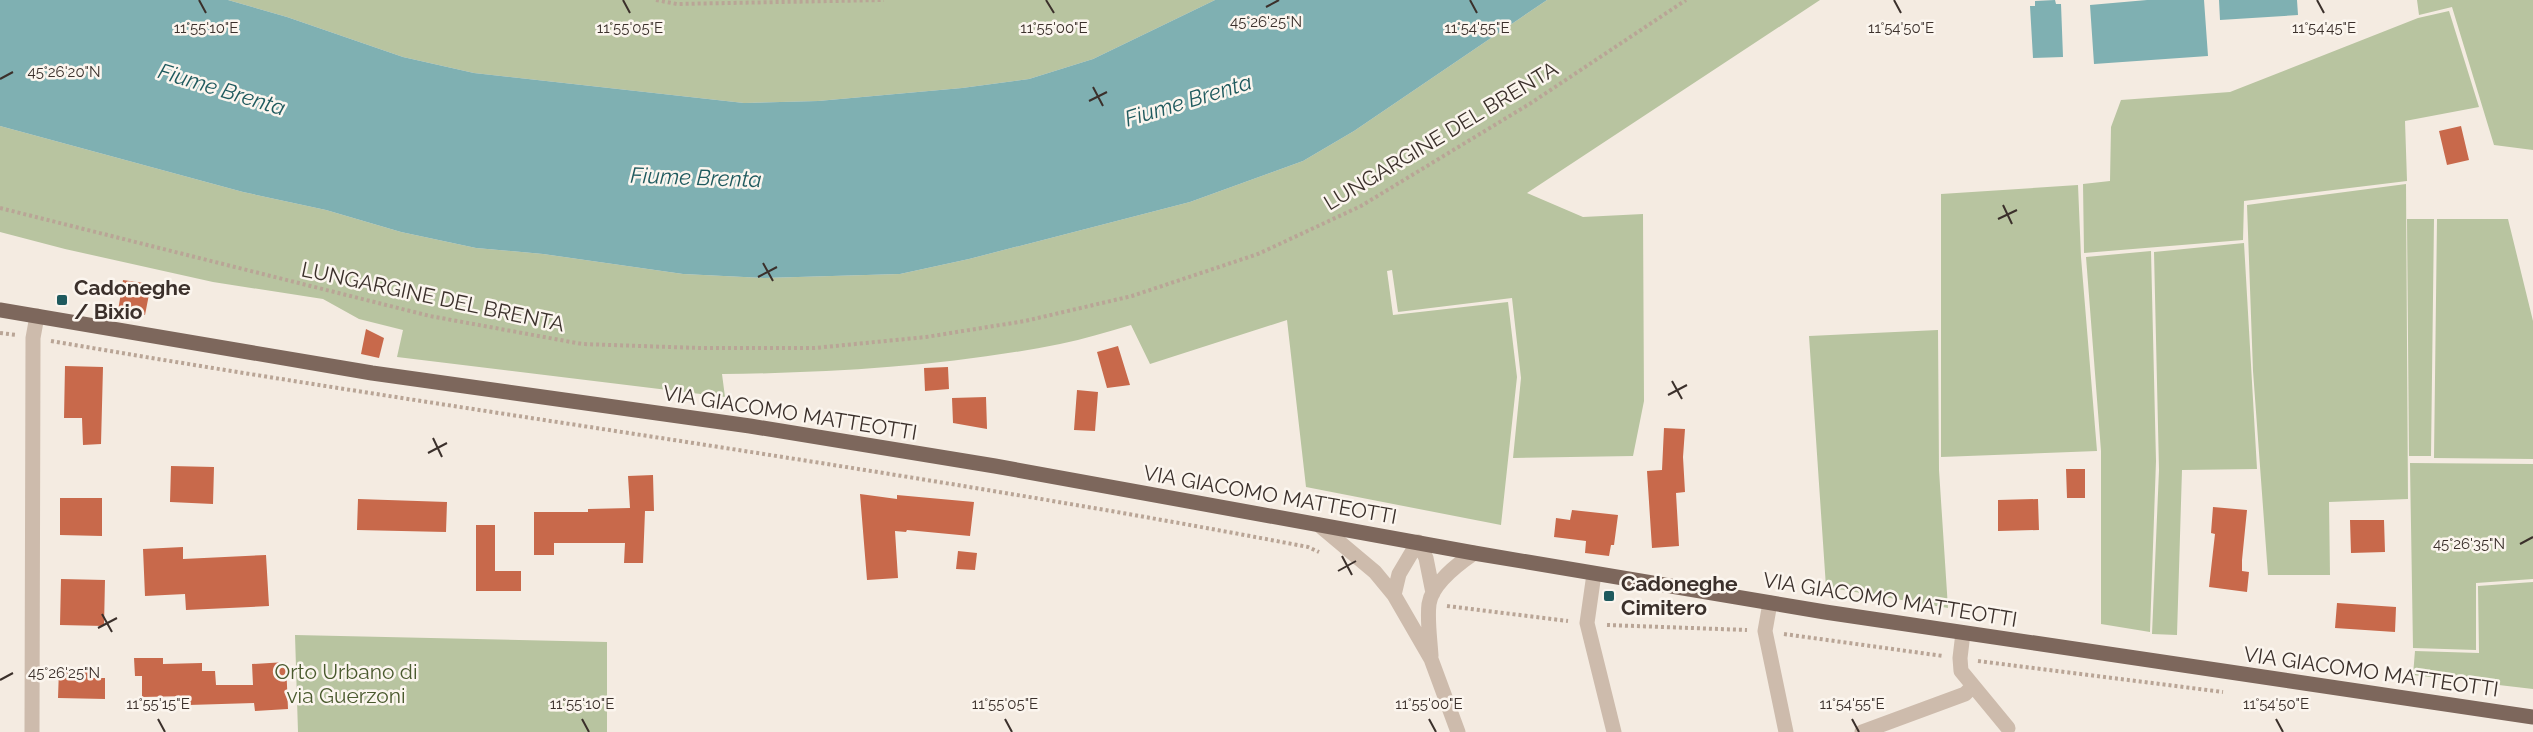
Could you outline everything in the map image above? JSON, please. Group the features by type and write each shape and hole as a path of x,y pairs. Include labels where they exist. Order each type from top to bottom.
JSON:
{"main road":[{"name":"VIA GIACOMO MATTEOTTI","path":"0,310 372,373 750,426 994,466 1474,553 1770,603 2533,717"}],"street":[{"path":"33,732 33,338 37,316"},
{"path":"1319,525 1375,572 1394,595 1431,659 1458,732"},
{"path":"1394,595 1399,574 1418,542"},
{"path":"1418,542 1426,558 1432,593 1429,605 1431,659"},
{"path":"1432,593 1457,564 1474,553"},
{"path":"1594,574 1587,623 1614,732"},
{"path":"1770,603 1765,631 1786,732"},
{"path":"1963,633 1961,671 2008,728"},
{"path":"1862,732 1965,694 1973,686"}],"path":[{"path":"656,0 677,3 884,0"},
{"name":"LUNGARGINE DEL BRENTA","path":"0,208 430,316 582,344 699,348 815,348 926,337 1025,321 1132,296 1258,254 1362,206 1531,103 1686,0"},
{"path":"0,333 323,388 978,487 1308,547 1327,556"},
{"path":"1445,606 1568,621"},
{"path":"1607,625 1765,631 2225,693"}],"green space":[{"path":"228,0 1215,0 1093,59 1029,79 962,88 818,101 744,103 474,73 403,57 287,17"},
{"path":"1547,0 1820,0 1527,193 1583,217 1643,214 1644,401 1633,456 1513,458 1521,378 1512,298 1398,312 1392,270 1387,271 1393,315 1508,302 1517,377 1501,525 1306,487 1287,320 1150,364 1131,325 1060,344 976,358 849,370 722,374 725,397 397,357 403,330 359,319 323,299 213,282 0,232 0,126 243,192 326,210 401,232 476,248 543,254 683,274 764,278 900,274 969,259 1190,202 1303,161 1354,131"},
{"path":"2417,0 2533,0 2533,150 2494,145 2452,7 2419,15"},
{"path":"2449,11 2479,107 2405,121 2407,181 2244,201 2243,240 2084,253 2083,184 2110,181 2111,127 2121,100 2230,92 2418,18"},
{"path":"2406,184 2408,499 2329,502 2330,575 2268,575 2253,371 2247,205"},
{"path":"2078,185 2081,257 2097,451 1941,457 1941,194"},
{"path":"2407,219 2434,219 2431,456 2409,456"},
{"path":"2437,219 2508,219 2533,321 2533,459 2434,458"},
{"path":"2244,243 2257,469 2182,470 2177,635 2152,634 2159,470 2154,252"},
{"path":"2151,251 2156,461 2150,632 2101,624 2101,451 2086,257"},
{"path":"1938,330 1939,470 1948,608 1826,587 1809,336"},
{"path":"2410,463 2533,464 2533,579 2476,583 2476,650 2413,648"},
{"path":"2533,582 2533,689 2413,675 2415,651 2479,653 2478,586"},
{"name":"Orto Urbano di via Guerzoni","path":"295,635 607,642 607,732 298,732"}],"water":[{"name":"Fiume Brenta","path":"0,0 228,0 287,17 403,57 474,73 744,103 818,101 962,88 1029,79 1093,59 1215,0 1547,0 1354,131 1303,161 1190,202 969,259 900,274 764,278 683,274 543,254 476,248 401,232 326,210 243,192 0,126"},
{"path":"2055,0 2056,4 2061,4 2063,57 2033,58 2030,6 2035,6 2035,1"},
{"path":"2147,0 2204,0 2208,56 2094,64 2090,5"},
{"path":"2219,0 2297,0 2298,15 2220,20"}],"building":[{"path":"2461,126 2469,160 2447,165 2439,131"},
{"path":"123,280 151,284 145,315 118,311"},
{"path":"366,329 384,338 379,358 361,354"},
{"path":"1118,346 1130,385 1107,388 1097,352"},
{"path":"65,366 103,367 101,444 83,445 82,418 64,418"},
{"path":"948,367 949,389 925,391 924,368"},
{"path":"1077,390 1098,392 1095,431 1074,430"},
{"path":"986,397 987,429 953,423 952,398"},
{"path":"1664,428 1685,429 1683,457 1685,492 1676,493 1679,546 1652,548 1647,471 1662,470"},
{"path":"171,466 214,467 213,504 170,502"},
{"path":"2066,469 2085,469 2085,498 2067,498"},
{"path":"653,475 654,511 645,511 643,563 624,563 625,543 554,543 554,555 534,555 534,512 588,512 588,509 630,508 628,476"},
{"path":"860,494 897,499 897,495 974,502 970,536 895,531 898,578 867,580"},
{"path":"60,498 102,498 102,536 60,535"},
{"path":"358,499 447,502 446,532 357,530"},
{"path":"2038,499 2039,530 1998,531 1998,500"},
{"path":"2213,507 2247,510 2242,571 2249,572 2247,592 2209,587 2215,534 2211,533"},
{"path":"1572,510 1618,515 1614,545 1611,545 1609,556 1585,553 1586,541 1554,537 1556,518 1570,520"},
{"path":"2350,520 2384,520 2385,552 2351,553"},
{"path":"476,525 495,525 495,571 521,571 521,591 476,591"},
{"path":"183,547 183,559 266,555 269,606 186,610 185,594 145,596 143,549"},
{"path":"958,551 977,553 975,570 956,569"},
{"path":"61,579 105,580 104,626 60,625"},
{"path":"2337,603 2396,607 2395,632 2335,628"},
{"path":"134,658 163,658 163,664 202,663 202,671 215,671 216,685 253,685 252,664 286,662 288,709 255,711 254,703 189,705 189,696 142,697 142,676 135,676"},
{"path":"59,669 89,670 89,678 105,678 105,699 58,698"}],"place":[{"name":"Cadoneghe / Bixio","path":"62,300"},
{"name":"Cadoneghe Cimitero","path":"1609,596"}]}
